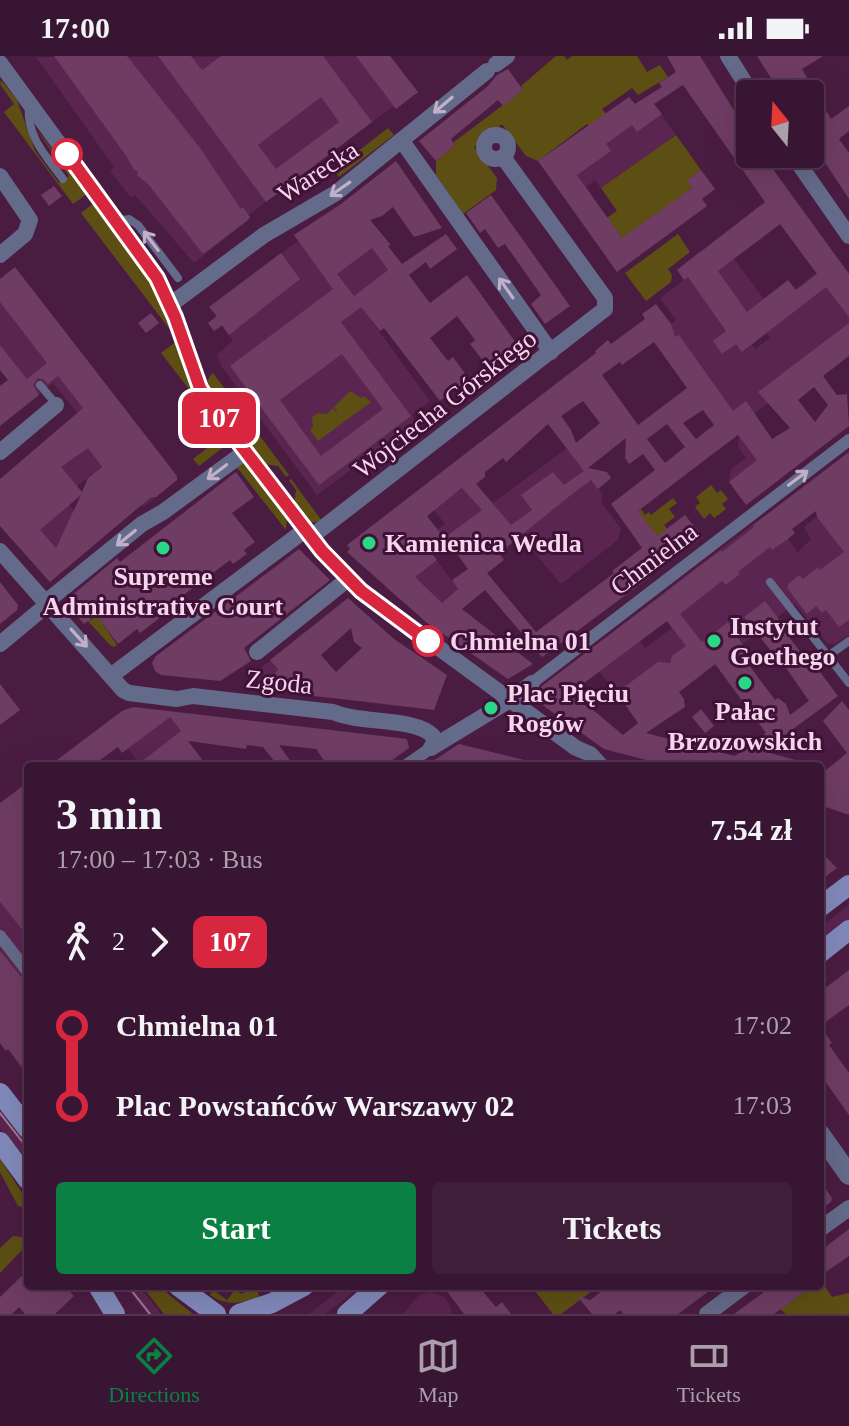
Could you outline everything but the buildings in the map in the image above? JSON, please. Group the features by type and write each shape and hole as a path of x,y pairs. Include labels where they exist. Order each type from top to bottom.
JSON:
{"main road":[{"path":"824,904 849,885"},
{"path":"824,950 849,930"},
{"path":"0,1093 24,1124"},
{"path":"0,1142 24,1175"},
{"path":"100,1290 115,1314"},
{"path":"183,1290 216,1314"},
{"path":"239,1314 272,1303 296,1290"},
{"path":"347,1314 374,1290"}],"street":[{"path":"728,56 743,80"},
{"path":"0,63 157,278 200,388 308,533 348,579 379,606 597,762"},
{"name":"Warecka","path":"170,305 273,229 336,193 497,64"},
{"path":"402,141 551,352"},
{"name":"Wojciecha Górskiego","path":"112,675 551,352 606,307 605,298 503,157"},
{"path":"802,168 849,236"},
{"path":"0,176 30,220 28,230 0,255"},
{"path":"0,452 56,405"},
{"name":"Chmielna","path":"411,762 510,700 849,440"},
{"path":"0,644 142,524 245,452"},
{"path":"0,551 112,675"},
{"path":"257,652 348,579"},
{"name":"Zgoda","path":"112,675 123,690 133,694 177,699 193,696 333,712 347,718 419,727 433,736 431,748"},
{"path":"576,748 586,762"},
{"path":"0,936 24,967"},
{"path":"824,1140 849,1175"},
{"path":"824,1226 849,1208"},
{"path":"707,1314 739,1290"}],"lane":[{"path":"29,104 28,119 32,133 63,179"},
{"path":"116,221 129,219 138,225 178,278"},
{"path":"40,385 56,405"},
{"path":"770,582 849,683"},
{"path":"828,656 849,641"}],"shaded area":[{"path":"390,56 418,92 396,109 393,107 264,203 249,215 248,220 194,263 135,195 131,198 110,171 114,167 36,57"},
{"path":"556,56 564,56 567,60 572,56 637,56 647,72 660,65 668,77 638,95 632,88 602,109 606,114 589,126 587,124 538,161 526,156 502,124 474,147 497,178 496,190 463,214 436,175 436,161 455,145 454,142 523,90 521,86"},
{"path":"1,80 17,100 35,151 59,183 69,176 33,125 87,194 73,204 4,112 14,104 0,84"},
{"path":"648,96 676,135 601,188 595,180 586,187 577,175 592,124 629,97 635,104"},
{"path":"388,128 394,135 339,177 334,170"},
{"path":"676,135 701,170 687,180 692,188 623,239 607,218 617,211 601,188"},
{"path":"94,203 155,287 171,331 81,213"},
{"path":"341,204 388,270 354,297 430,401 412,415 416,422 317,495 221,366 217,354 233,341 222,326 214,332 208,323 216,316 209,307 298,241 294,235"},
{"path":"678,234 690,252 668,269 672,275 671,282 646,301 625,273"},
{"path":"700,251 716,272 734,259 764,299 742,352 752,345 755,349 770,338 757,319 837,257 849,273 849,342 743,422 784,476 729,482 731,469 746,458 738,447 739,437 734,430 706,414 659,349 675,337 668,327 676,320 660,298 684,280 677,270"},
{"path":"13,269 176,481 143,507 105,464 63,497 99,541 50,582 0,526 0,479 78,414 53,383 39,394 0,347 0,279"},
{"path":"177,341 201,401 199,402 161,353"},
{"path":"213,373 289,475 286,477 278,466 263,464 232,424 208,384"},
{"path":"350,391 371,402 318,441 310,430 313,427 312,417 318,413 327,414 333,408 339,416 334,407"},
{"path":"219,439 225,446 199,466 193,459"},
{"path":"567,448 603,495 601,502 621,529 618,540 561,584 521,537 484,565 455,531 429,550 461,593 442,603 428,623 384,586 404,570 422,542 445,524 434,510 473,480 493,503"},
{"path":"245,463 287,517 286,530 235,465"},
{"path":"291,479 322,521 311,523 294,505 296,490"},
{"path":"711,485 717,493 721,490 728,499 722,504 726,509 714,518 710,513 704,519 695,507 700,503 696,497"},
{"path":"849,490 849,635 835,644 827,643 795,604 639,723 585,653 625,623 645,648 672,628 667,621 678,612 663,593 768,513 798,552 811,539 804,527"},
{"path":"673,498 677,503 669,509 675,517 664,525 667,529 656,537 638,511 641,509 645,515 649,512 651,515"},
{"path":"97,615 117,645 114,647 85,618 87,616 91,620"},
{"path":"290,645 330,694 329,698 254,690 250,676"},
{"path":"134,707 209,717 147,762 138,762 108,722"},
{"path":"0,902 24,932 24,1073 8,1049 6,1051 0,1043"},
{"path":"849,905 849,919 824,938 824,924"},
{"path":"0,1108 24,1139 24,1159 0,1128"},
{"path":"0,1159 24,1196 24,1207 18,1206 0,1172"},
{"path":"13,1236 22,1237 24,1248 0,1273 0,1248"},
{"path":"824,1286 832,1297 849,1293 849,1314 786,1314 780,1309 806,1290 824,1290"},
{"path":"128,1290 142,1290 161,1314 147,1314"},
{"path":"145,1290 163,1290 193,1314 164,1314"},
{"path":"213,1290 227,1300 235,1290 240,1294 257,1290 259,1297 234,1303 210,1295"},
{"path":"340,1290 357,1290 325,1314 309,1314"},
{"path":"534,1290 594,1290 561,1314 553,1314"},
{"path":"430,1292 445,1297 451,1314 403,1314 419,1295"}],"tram line":[{"path":"0,1113 24,1144"},
{"path":"131,1290 150,1314"}],"bus line":[{"name":"107","path":"67,154 157,278 175,317 200,388 213,409 322,551 361,591 428,641"}],"place":[{"name":"Kamienica Wedla","path":"369,543"},
{"name":"Supreme Administrative Court","path":"163,548"},
{"name":"Chmielna 01","path":"428,641"},
{"name":"Instytut Goethego","path":"714,641"},
{"name":"Pałac Brzozowskich","path":"745,683"},
{"name":"Plac Pięciu Rogów","path":"491,708"}]}
